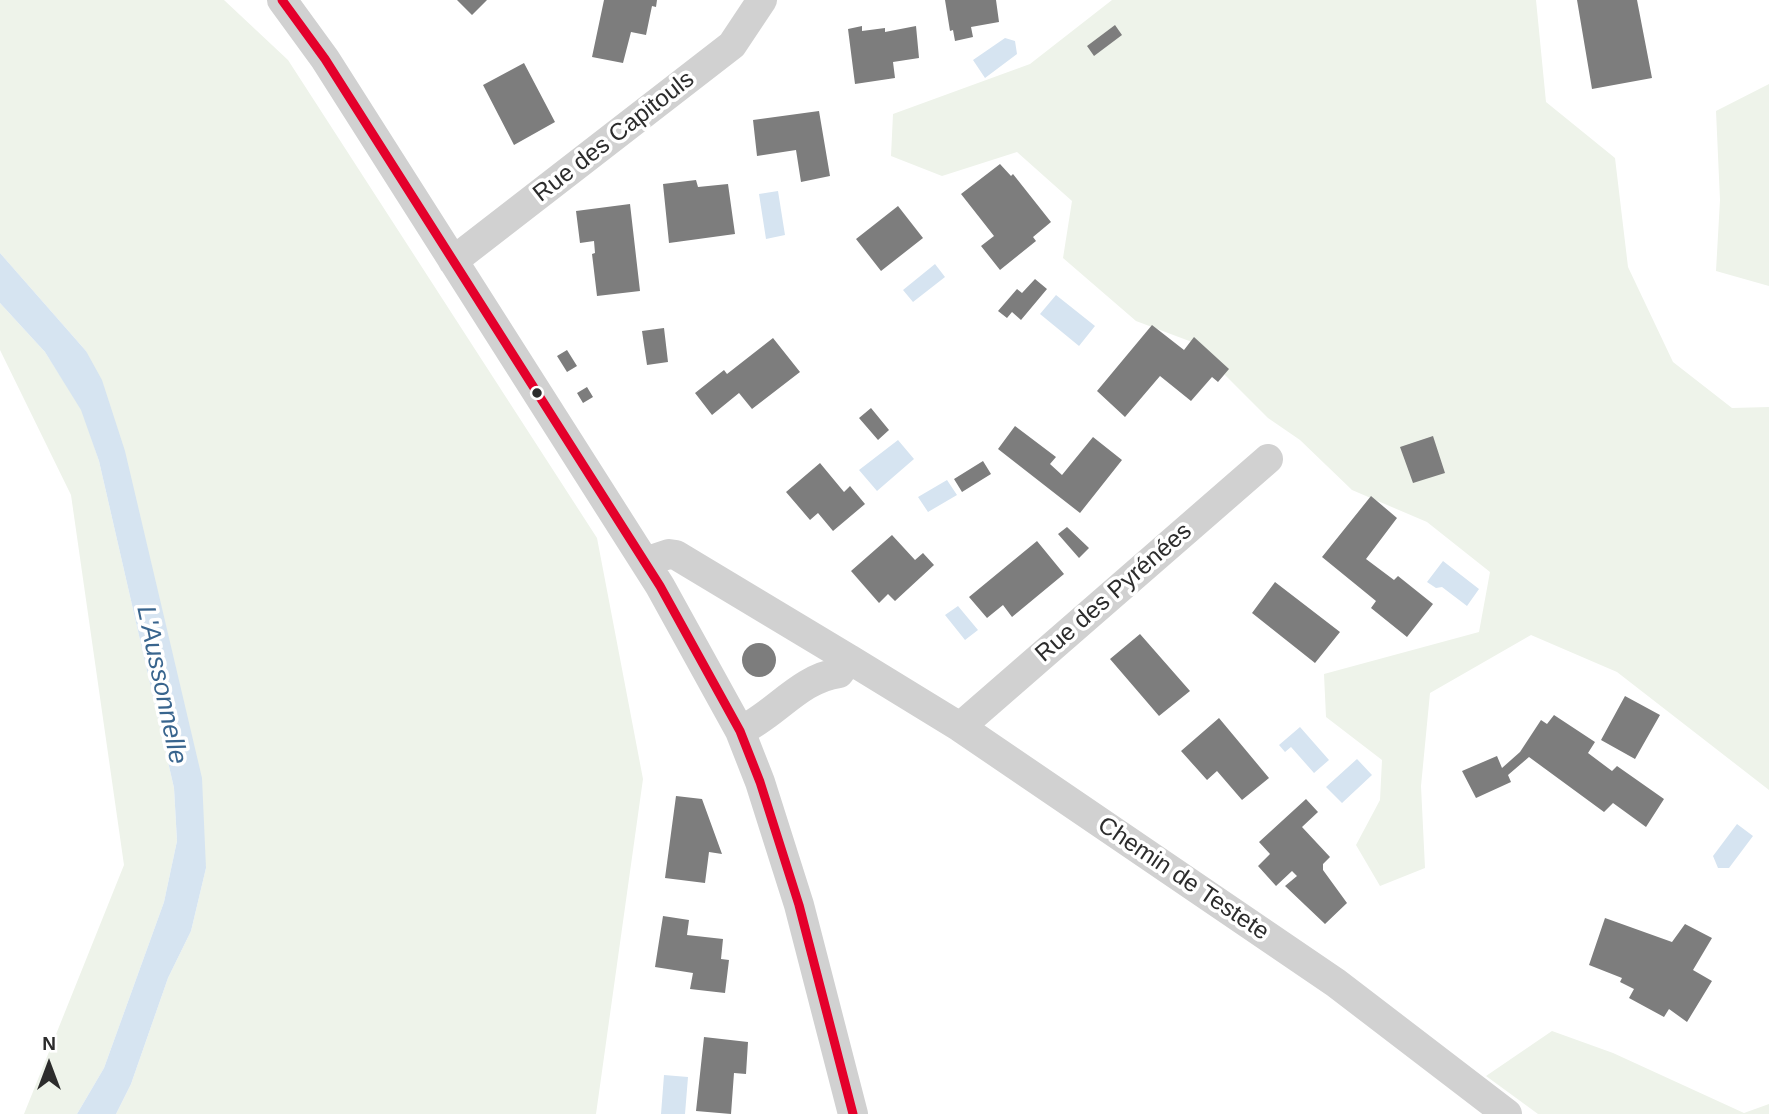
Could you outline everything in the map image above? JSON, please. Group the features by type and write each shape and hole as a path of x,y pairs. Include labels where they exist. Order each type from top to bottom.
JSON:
{"street":[{"path":"282,0 326,59 645,562 740,731 760,782 799,905 853,1114"},
{"name":"Rue des Capitouls","path":"453,261 732,45 764,0"},
{"name":"Rue des Pyrénées","path":"960,727 1268,459"},
{"name":"Chemin de Testete","path":"645,562 669,554 676,555 960,727 1336,983 1507,1114"},
{"path":"740,731 824,675 839,673 849,659"}],"shaded area":[{"path":"0,0 224,0 288,60 597,538 643,779 596,1114 116,1114 131,1084 168,978 191,931 206,868 86,351 0,253"},
{"path":"1112,0 1536,0 1546,102 1615,158 1628,267 1673,362 1732,408 1769,407 1769,790 1617,672 1531,635 1430,693 1421,786 1425,868 1380,886 1356,845 1380,800 1382,760 1326,717 1324,674 1479,632 1490,572 1427,522 1352,490 1300,440 1268,418 1192,342 1136,321 1063,258 1072,201 1017,152 942,176 891,156 893,114 1030,64"},
{"path":"1769,84 1769,286 1716,271 1720,200 1716,111"},
{"path":"0,303 45,352 82,410 99,461 174,788 177,841 164,902 104,1068 77,1114 24,1114 124,865 71,495 0,350"},
{"path":"1552,1031 1613,1053 1744,1113 1769,1104 1769,1114 1538,1114 1486,1076"}],"water":[{"path":"1005,38 1015,41 1017,54 985,78 973,60"},
{"path":"778,191 785,235 766,239 759,194"},
{"name":"L'Aussonnelle","path":"0,253 86,351 102,380 125,451 202,778 206,868 191,931 168,978 131,1084 116,1114 77,1114 104,1068 164,902 177,841 174,788 99,461 81,410 45,352 0,303"},
{"path":"935,264 945,277 913,302 903,290"},
{"path":"1056,295 1095,326 1079,346 1040,314"},
{"path":"898,440 914,459 877,491 859,470"},
{"path":"947,480 957,495 928,512 918,497"},
{"path":"1443,561 1479,589 1467,606 1442,587 1436,588 1427,582"},
{"path":"958,606 978,630 965,640 945,615"},
{"path":"1300,727 1329,760 1314,773 1291,747 1285,752 1279,745"},
{"path":"1357,759 1372,775 1342,803 1326,787"},
{"path":"1737,824 1753,836 1729,868 1718,868 1713,856"},
{"path":"664,1075 688,1077 685,1114 661,1114"}],"building":[{"path":"457,0 487,0 472,15"},
{"path":"604,0 657,0 656,7 652,6 646,35 631,32 623,63 592,57"},
{"path":"945,0 996,0 999,22 971,27 973,37 955,41 953,30 950,31"},
{"path":"1577,0 1637,0 1652,78 1592,89"},
{"path":"1115,25 1122,35 1094,56 1087,46"},
{"path":"862,26 862,31 885,28 885,32 916,26 919,58 893,62 895,78 855,84 848,29"},
{"path":"524,63 555,122 514,145 483,85"},
{"path":"819,111 830,176 801,182 796,150 757,156 753,120"},
{"path":"1000,164 1011,176 1013,174 1051,222 1033,237 1036,241 1000,270 981,246 994,236 961,194"},
{"path":"696,180 698,187 728,184 735,234 669,243 663,184"},
{"path":"630,204 640,291 597,296 592,254 595,253 594,241 580,243 576,211"},
{"path":"898,206 923,238 881,271 856,239"},
{"path":"1035,279 1047,289 1021,320 1012,312 1007,318 998,311 1017,289 1022,293"},
{"path":"1152,325 1184,350 1194,337 1229,369 1218,382 1212,377 1191,401 1160,376 1125,417 1097,391"},
{"path":"664,328 668,362 647,365 642,331"},
{"path":"773,338 800,372 752,409 739,393 712,415 695,393 724,370 727,374"},
{"path":"567,350 577,366 567,372 557,356"},
{"path":"587,387 593,397 583,403 577,393"},
{"path":"871,408 889,430 878,440 859,418"},
{"path":"1015,426 1056,457 1050,464 1062,475 1093,437 1122,460 1080,513 998,449"},
{"path":"1433,436 1445,473 1413,483 1400,447"},
{"path":"983,461 991,474 962,492 954,479"},
{"path":"820,463 844,492 850,486 865,504 833,531 818,513 810,520 786,492"},
{"path":"1371,496 1397,518 1366,559 1394,580 1398,576 1433,604 1407,637 1371,608 1376,601 1322,557"},
{"path":"1067,527 1089,548 1079,558 1058,534"},
{"path":"892,535 915,560 923,553 934,565 895,601 888,594 879,603 851,571"},
{"path":"1037,541 1064,574 1012,617 1003,605 987,618 969,597"},
{"path":"1275,582 1340,632 1315,663 1252,613"},
{"path":"1140,634 1190,691 1159,716 1110,659"},
{"path":"759,643 771,648 776,660 771,672 759,677 747,672 742,660 747,648"},
{"path":"1625,696 1660,715 1635,759 1601,740"},
{"path":"1554,715 1595,742 1588,753 1612,771 1617,766 1664,799 1646,827 1613,803 1604,812 1529,757 1508,775 1511,782 1476,798 1462,771 1497,756 1502,768 1520,752 1541,720 1547,724"},
{"path":"1219,718 1269,778 1242,800 1217,771 1207,780 1181,751"},
{"path":"676,796 702,799 722,854 709,852 705,883 665,878"},
{"path":"1306,799 1318,812 1302,827 1330,857 1323,864 1323,870 1347,903 1325,924 1285,886 1297,876 1292,871 1276,886 1258,866 1270,854 1259,842"},
{"path":"663,916 689,920 687,935 723,939 721,959 729,960 725,993 690,989 693,973 655,967"},
{"path":"1605,918 1672,942 1685,924 1712,938 1693,970 1712,981 1687,1022 1669,1009 1664,1017 1629,998 1634,989 1620,982 1622,978 1589,965"},
{"path":"704,1037 748,1042 746,1074 734,1073 731,1114 696,1111"}],"transit line":[{"path":"282,0 325,59 660,586 740,731 760,782 799,905 853,1114"}]}
